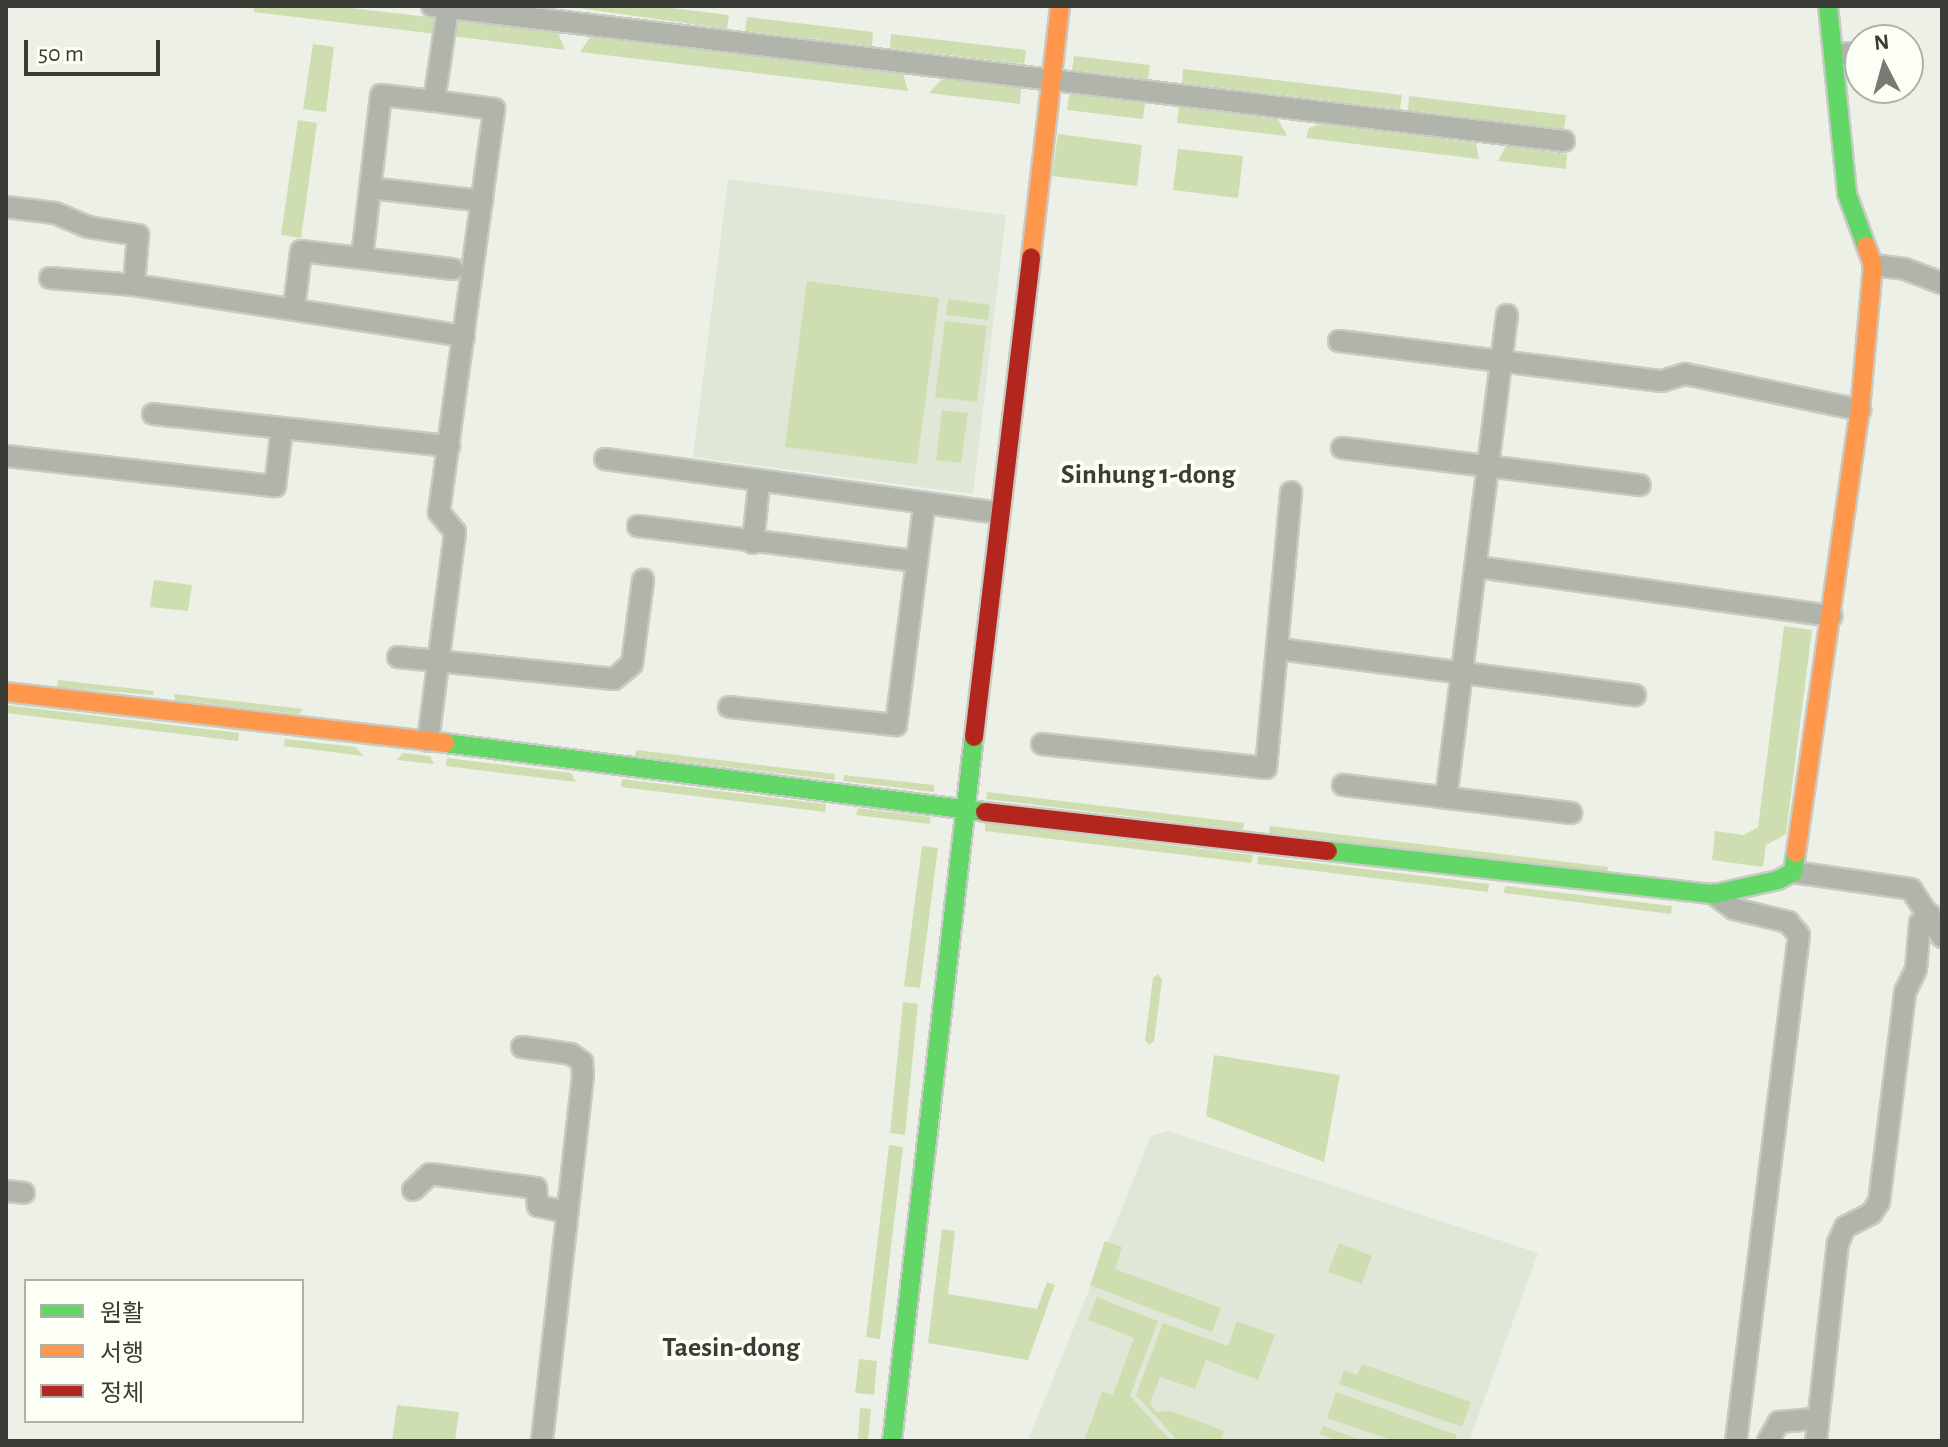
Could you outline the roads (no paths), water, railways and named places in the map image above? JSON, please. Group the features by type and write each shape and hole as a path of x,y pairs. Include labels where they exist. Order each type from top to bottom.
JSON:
{"street":[{"path":"892,1441 963,810 1060,6"},
{"path":"1793,872 1860,410 1873,265 1847,194 1828,6"},
{"path":"434,101 440,7 1564,141"},
{"path":"1834,54 1844,54"},
{"path":"362,257 381,95 494,109 439,512 455,532 428,741"},
{"path":"370,188 482,201"},
{"path":"6,207 55,213 88,227 138,235 134,285"},
{"path":"294,308 301,251 453,269"},
{"path":"1873,265 1905,269 1942,283"},
{"path":"50,278 134,285 464,336"},
{"path":"1446,798 1478,567 1507,315"},
{"path":"1339,341 1662,381 1685,374 1860,410"},
{"path":"153,414 449,446"},
{"path":"6,456 275,486 282,428"},
{"path":"1342,448 1640,485"},
{"path":"605,459 759,484 999,513"},
{"path":"753,543 759,484"},
{"path":"1042,744 1266,768 1291,492"},
{"path":"729,707 896,725 924,505"},
{"path":"638,526 753,543 916,561"},
{"path":"1478,567 1832,616"},
{"path":"398,657 614,679 632,664 643,580"},
{"path":"1279,649 1635,695"},
{"path":"6,692 428,741 963,810 1714,894 1793,872 1911,889 1942,937"},
{"path":"1343,785 1571,813"},
{"path":"1714,894 1734,909 1788,922 1799,935 1736,1441"},
{"path":"1816,1441 1816,1419 1838,1243 1845,1227 1871,1214 1879,1202 1905,992 1916,969 1920,923 1930,914"},
{"path":"522,1047 571,1054 582,1062 542,1441"},
{"path":"413,1190 430,1174 536,1188 538,1206 566,1212"},
{"path":"1768,1441 1779,1422 1816,1419"}],"district":[{"name":"Sinhung 1-dong","path":"1148,475"},
{"name":"Taesin-dong","path":"731,1348"}]}
